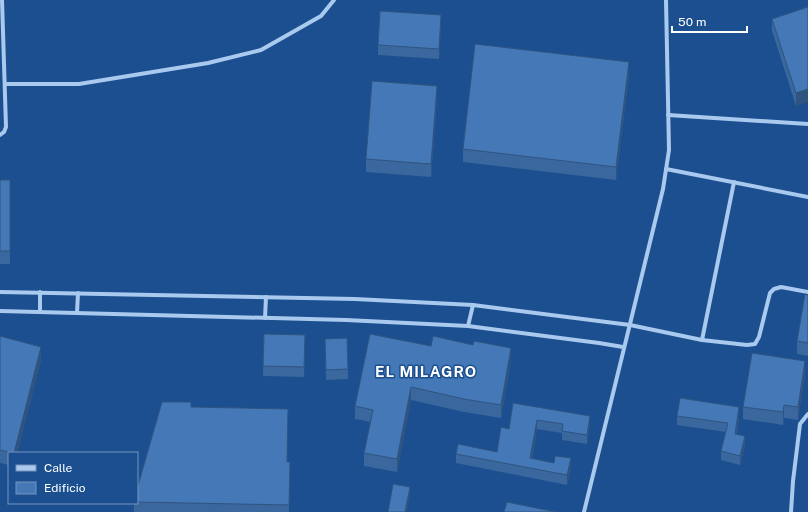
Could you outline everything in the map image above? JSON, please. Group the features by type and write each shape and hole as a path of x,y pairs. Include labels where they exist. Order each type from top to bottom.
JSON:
{"street":[{"path":"0,135 4,132 6,127 6,84 2,51 2,0"},
{"path":"6,84 80,84 208,63 261,50 321,16 334,0"},
{"path":"584,512 623,347 630,325 663,189 669,150 666,0"},
{"path":"668,115 808,124"},
{"path":"666,169 808,197"},
{"path":"702,340 734,182"},
{"path":"0,292 355,299 473,305 630,325 702,340 747,345 755,344 759,337 770,293 774,288 781,287 808,292"},
{"path":"40,292 40,312"},
{"path":"77,313 78,293"},
{"path":"264,318 266,297"},
{"path":"468,326 473,305"},
{"path":"0,311 346,320 468,326 623,347"},
{"path":"791,512 800,424 808,414"}],"building":[{"path":"808,7 808,89 796,93 772,19"},
{"path":"380,11 441,15 439,49 378,45"},
{"path":"475,44 629,62 616,167 463,149"},
{"path":"372,81 437,86 431,164 366,159"},
{"path":"0,180 10,180 10,251 0,251"},
{"path":"805,294 808,295 808,343 797,341"},
{"path":"264,334 305,335 304,367 263,366"},
{"path":"370,334 431,346 433,336 473,345 474,341 511,348 501,405 464,399 411,387 397,459 364,453 373,410 355,406"},
{"path":"0,336 41,347 14,452 0,450"},
{"path":"347,338 348,369 326,370 325,339"},
{"path":"752,353 805,361 798,407 784,405 783,412 743,407"},
{"path":"680,398 739,407 735,434 745,436 740,456 721,451 728,423 677,416"},
{"path":"162,402 191,402 191,407 288,409 287,462 290,462 289,505 138,502 138,486"},
{"path":"513,403 590,416 587,435 562,431 563,424 537,420 530,458 554,463 555,456 571,458 567,475 456,454 458,444 497,452 501,427 509,429"},
{"path":"393,484 410,487 405,512 388,512"},
{"path":"507,502 556,512 504,512"}],"district":[{"name":"EL MILAGRO","path":"426,372"}]}
